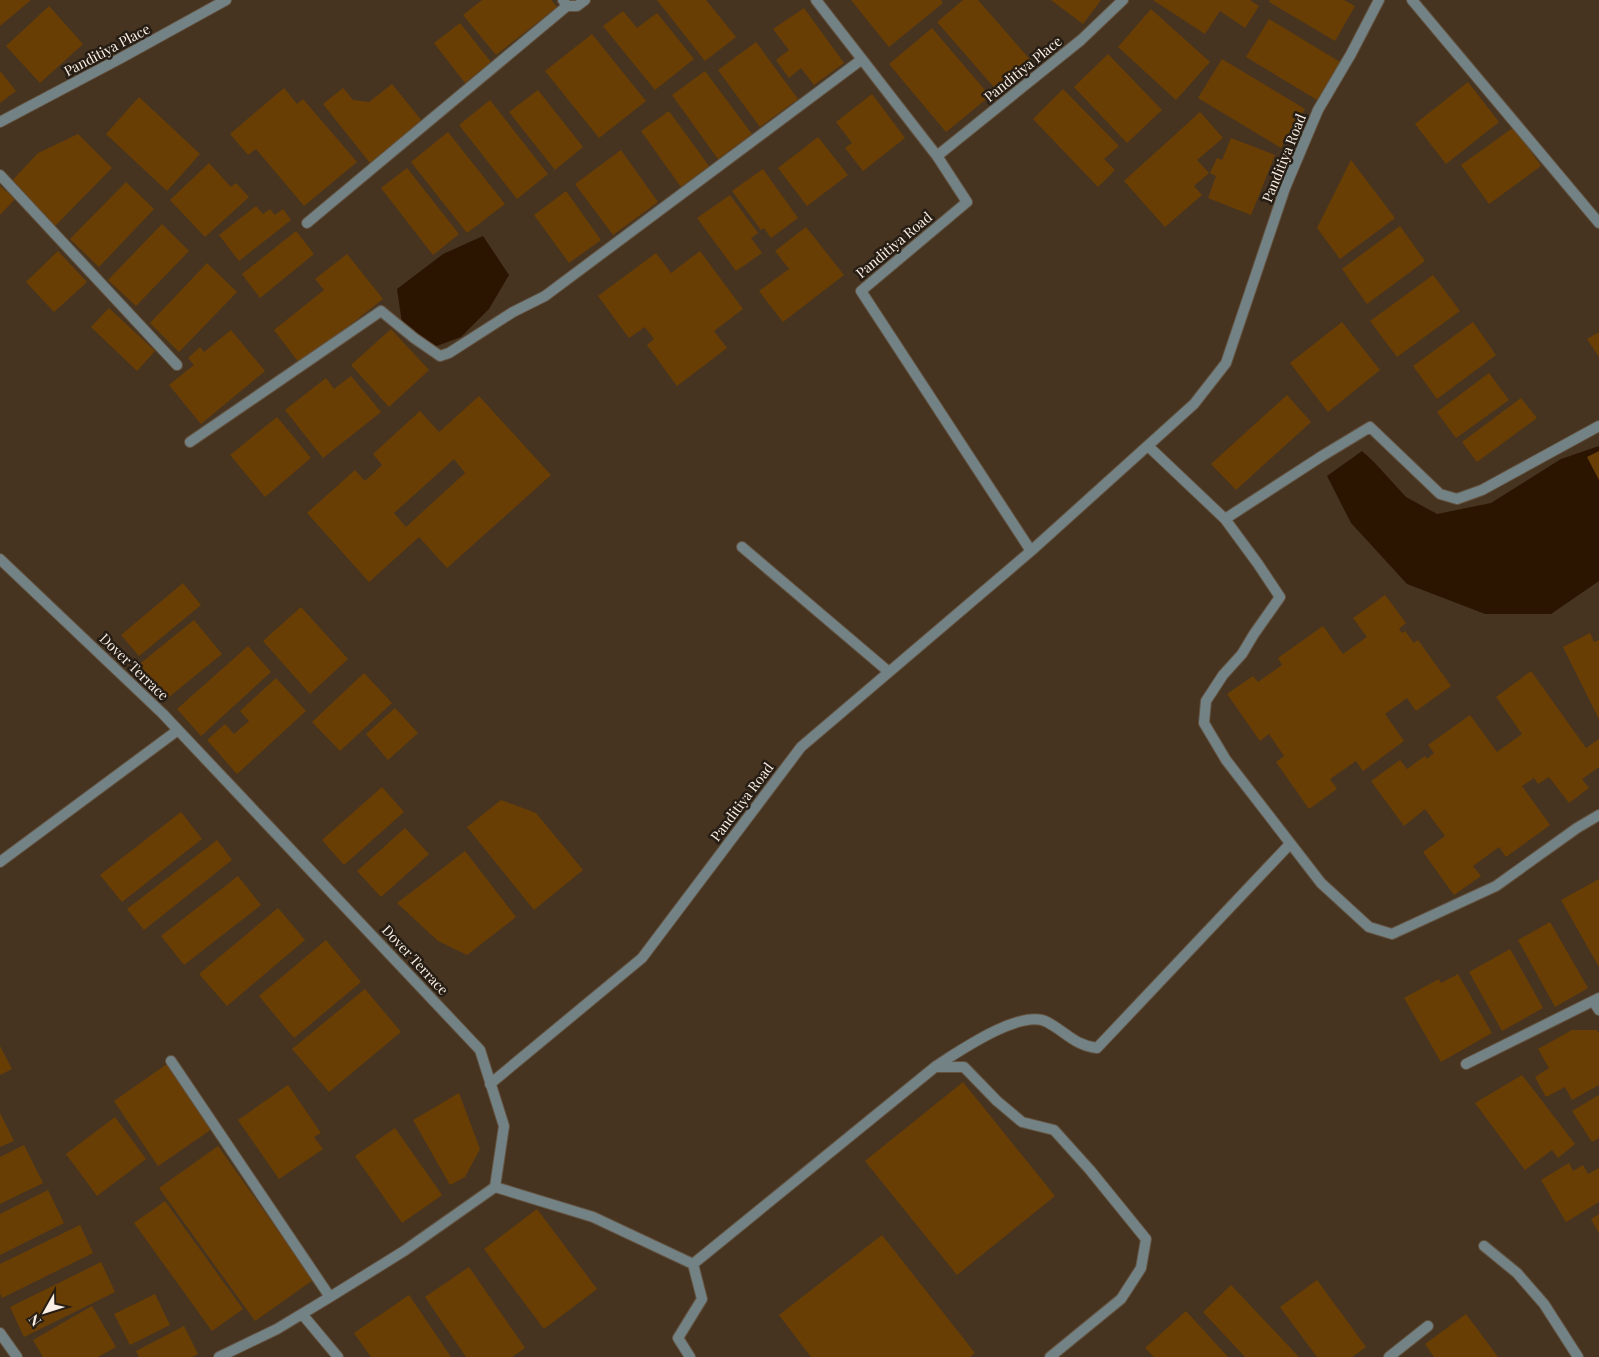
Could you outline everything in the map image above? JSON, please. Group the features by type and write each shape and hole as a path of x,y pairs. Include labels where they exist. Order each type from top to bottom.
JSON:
{"street":[{"name":"Panditiya Place","path":"0,122 226,0"},
{"path":"307,223 565,3 576,6 585,0"},
{"name":"Panditiya Road","path":"816,0 937,156 967,202 861,291 1031,551"},
{"name":"Panditiya Place","path":"937,156 1081,40 1123,0"},
{"name":"Panditiya Road","path":"490,1084 642,958 801,746 1031,551 1194,404 1226,363 1284,188 1318,110 1351,54 1379,0"},
{"path":"1412,0 1599,222"},
{"path":"190,442 381,311 440,356 449,353 513,312 545,296 861,60"},
{"path":"0,175 177,365"},
{"path":"1225,519 1370,427 1440,494 1457,499 1482,490 1599,426"},
{"path":"1148,446 1225,519 1280,598 1242,654 1223,675 1206,701 1204,723 1226,760 1321,883 1369,927 1392,934 1496,886 1577,828 1599,815"},
{"path":"742,547 889,672"},
{"name":"Dover Terrace","path":"0,559 178,730 480,1050 504,1126 495,1187"},
{"path":"0,862 178,730"},
{"path":"693,1264 935,1067 984,1036 1026,1020 1045,1021 1084,1046 1097,1048 1290,844"},
{"path":"1466,1064 1597,1003"},
{"path":"171,1061 330,1297"},
{"path":"935,1067 964,1067 997,1101 1022,1122 1054,1130 1146,1238 1141,1268 1121,1300 1050,1357"},
{"path":"219,1357 277,1329 330,1297 404,1251 495,1187 593,1217 693,1264 702,1298 678,1338 690,1357"},
{"path":"1484,1246 1517,1273 1544,1304 1578,1357"},
{"path":"302,1314 338,1357"},
{"path":"1389,1357 1428,1326"},
{"path":"0,1333 17,1357"}],"shaded area":[{"path":"483,236 509,275 489,309 461,337 434,347 402,323 397,289 443,254"},
{"path":"1599,446 1599,581 1551,614 1485,614 1407,584 1351,523 1327,476 1362,451 1406,497 1437,514 1491,503 1561,459"}],"building":[{"path":"0,0 31,0 0,26"},
{"path":"482,0 551,0 557,7 496,55 463,15"},
{"path":"657,0 706,0 736,37 705,61"},
{"path":"851,0 941,0 943,3 889,47"},
{"path":"963,0 978,0 1033,63 999,93 937,22"},
{"path":"1051,0 1101,0 1083,24"},
{"path":"1153,0 1250,0 1259,6 1245,28 1220,11 1205,34"},
{"path":"1270,0 1344,0 1355,6 1335,41 1269,2"},
{"path":"49,6 83,44 40,83 6,46"},
{"path":"804,8 844,63 814,85 801,68 789,78 776,60 789,50 773,29"},
{"path":"1151,9 1210,62 1176,100 1118,47"},
{"path":"623,11 637,28 657,13 694,59 655,90 603,26"},
{"path":"1269,19 1340,62 1317,100 1246,57"},
{"path":"460,23 491,62 465,83 434,43"},
{"path":"932,28 990,96 946,132 889,64"},
{"path":"592,34 646,101 599,138 545,71"},
{"path":"756,42 798,99 760,127 718,70"},
{"path":"1108,54 1162,110 1127,143 1074,87"},
{"path":"1222,59 1305,109 1281,148 1198,98"},
{"path":"0,71 16,91 0,103"},
{"path":"705,71 752,134 718,159 672,95"},
{"path":"1468,82 1499,122 1446,164 1415,124"},
{"path":"392,84 422,121 370,163 323,104 343,88 353,100 369,102"},
{"path":"284,88 297,104 303,99 357,162 304,206 256,149 248,155 230,134"},
{"path":"1063,89 1119,146 1104,159 1115,170 1098,187 1033,119"},
{"path":"538,90 583,147 555,170 509,112"},
{"path":"872,94 905,138 863,171 845,148 852,143 836,122"},
{"path":"139,97 200,154 167,191 106,134"},
{"path":"490,100 548,174 517,199 459,125"},
{"path":"669,111 709,166 681,187 641,131"},
{"path":"1200,112 1223,138 1197,160 1209,173 1194,186 1202,195 1165,227 1124,181"},
{"path":"1514,127 1541,166 1489,204 1461,165"},
{"path":"448,132 505,204 467,233 411,162"},
{"path":"78,134 112,168 54,227 9,184 38,153"},
{"path":"818,137 848,175 807,206 778,168"},
{"path":"1231,138 1275,155 1251,215 1208,198 1216,176 1210,173 1217,158 1222,160"},
{"path":"621,150 658,202 613,235 575,184"},
{"path":"1351,160 1395,218 1340,259 1317,228"},
{"path":"209,163 231,187 236,183 249,197 205,237 170,200"},
{"path":"407,168 459,234 433,255 381,188"},
{"path":"763,169 798,218 771,238 764,228 761,230 732,191"},
{"path":"126,182 154,209 99,267 70,239"},
{"path":"0,186 15,199 0,215"},
{"path":"566,191 601,240 569,263 534,215"},
{"path":"730,195 758,233 751,238 762,253 736,271 697,218"},
{"path":"256,206 263,214 270,209 275,215 283,209 291,220 239,261 219,235"},
{"path":"162,224 189,251 136,306 108,280"},
{"path":"1400,226 1425,261 1367,304 1342,269"},
{"path":"806,227 844,275 783,322 759,291 789,269 775,251"},
{"path":"296,231 314,254 260,298 242,274"},
{"path":"58,251 87,282 54,312 26,282"},
{"path":"700,251 743,309 714,331 727,348 677,386 647,345 654,339 645,327 629,338 598,296 656,253 671,273"},
{"path":"347,254 383,299 300,364 274,330 324,290 315,279"},
{"path":"207,263 237,292 179,352 150,323"},
{"path":"1433,275 1460,311 1397,357 1370,321"},
{"path":"109,308 155,351 137,371 91,327"},
{"path":"1342,322 1380,370 1328,412 1290,363"},
{"path":"1473,322 1496,355 1437,399 1413,366"},
{"path":"391,329 429,370 389,407 351,365"},
{"path":"231,330 265,371 201,424 169,385 194,365 188,358 200,347 204,352"},
{"path":"1599,332 1599,357 1587,339"},
{"path":"1489,373 1509,400 1456,438 1437,412"},
{"path":"351,376 381,412 323,458 285,410 326,378 334,389"},
{"path":"1287,395 1311,422 1236,490 1211,464"},
{"path":"479,396 551,475 447,568 419,537 369,582 307,513 355,470 365,481 382,465 373,454 420,411 439,432","holes":["454,459 465,473 406,527 394,513"]},
{"path":"1521,398 1537,418 1477,462 1462,442"},
{"path":"277,417 311,458 265,497 230,455"},
{"path":"1599,451 1599,480 1587,457"},
{"path":"183,583 201,605 139,656 121,635"},
{"path":"1385,595 1406,623 1399,629 1402,633 1405,631 1414,643 1418,640 1451,686 1416,711 1407,698 1385,714 1404,741 1363,771 1356,761 1330,779 1337,789 1309,809 1276,762 1284,756 1269,734 1260,741 1227,694 1253,676 1258,682 1282,665 1278,658 1323,626 1343,654 1367,637 1353,618"},
{"path":"301,607 348,659 310,694 263,641"},
{"path":"194,620 222,654 164,701 136,667"},
{"path":"1590,633 1594,642 1599,640 1599,719 1563,647"},
{"path":"248,646 271,672 201,736 177,709"},
{"path":"1531,671 1586,748 1599,739 1599,767 1582,779 1589,788 1569,803 1549,777 1538,784 1534,778 1522,786 1550,825 1506,857 1499,847 1473,866 1481,876 1454,895 1423,852 1445,836 1425,809 1404,826 1371,781 1400,760 1407,769 1425,756 1427,759 1434,753 1428,745 1470,715 1497,752 1522,734 1496,697"},
{"path":"364,673 392,703 340,751 312,722"},
{"path":"276,678 306,711 237,774 207,740 225,724 234,734 249,721 240,711"},
{"path":"395,708 418,733 388,760 366,734"},
{"path":"382,787 404,812 344,865 322,840"},
{"path":"501,800 536,813 583,870 534,910 467,827"},
{"path":"181,812 202,839 122,902 100,875"},
{"path":"405,828 429,854 381,897 357,871"},
{"path":"217,840 232,860 144,930 127,909"},
{"path":"465,851 516,917 467,955 438,941 397,903"},
{"path":"238,876 261,905 184,965 161,936"},
{"path":"1599,879 1599,967 1561,900"},
{"path":"278,908 305,940 227,1006 199,974"},
{"path":"1550,922 1588,988 1555,1007 1518,940"},
{"path":"326,940 361,982 294,1038 259,996"},
{"path":"1510,949 1543,1008 1502,1031 1469,972"},
{"path":"1458,974 1492,1033 1441,1062 1404,998 1439,979 1441,983"},
{"path":"365,989 401,1032 329,1092 292,1049"},
{"path":"1572,1030 1597,1030 1599,1033 1599,1085 1572,1100 1565,1087 1546,1097 1535,1077 1549,1068 1538,1049"},
{"path":"0,1046 12,1069 0,1075"},
{"path":"167,1064 212,1129 158,1166 114,1101"},
{"path":"1522,1075 1575,1144 1558,1158 1552,1150 1525,1170 1475,1103"},
{"path":"963,1082 1055,1196 957,1275 865,1161"},
{"path":"288,1085 321,1133 314,1137 323,1149 279,1179 238,1120"},
{"path":"459,1093 480,1149 465,1177 450,1185 413,1120"},
{"path":"1599,1095 1599,1138 1592,1142 1572,1111"},
{"path":"0,1113 14,1141 0,1147"},
{"path":"115,1117 146,1159 97,1196 66,1154"},
{"path":"395,1128 442,1195 402,1223 355,1156"},
{"path":"24,1145 43,1183 0,1204 0,1157"},
{"path":"218,1146 313,1280 255,1321 159,1188"},
{"path":"1569,1163 1573,1171 1583,1165 1588,1174 1599,1168 1599,1202 1566,1222 1541,1180"},
{"path":"48,1190 64,1223 0,1255 0,1214"},
{"path":"165,1201 243,1309 212,1331 134,1223"},
{"path":"537,1209 597,1289 544,1329 484,1249"},
{"path":"1599,1214 1599,1233 1591,1219"},
{"path":"80,1225 93,1253 2,1298 0,1293 0,1264"},
{"path":"882,1235 975,1353 970,1357 811,1357 779,1315"},
{"path":"101,1262 115,1292 24,1337 10,1307"},
{"path":"469,1267 525,1348 512,1357 466,1357 425,1297"},
{"path":"1317,1280 1366,1347 1352,1357 1317,1357 1280,1307"},
{"path":"1231,1285 1299,1357 1245,1357 1203,1312"},
{"path":"155,1294 170,1325 130,1345 114,1314"},
{"path":"409,1295 451,1357 371,1357 354,1333"},
{"path":"92,1306 116,1347 98,1357 43,1357 33,1340"},
{"path":"1186,1311 1228,1357 1154,1357 1145,1348"},
{"path":"1466,1314 1498,1357 1434,1357 1425,1344"},
{"path":"184,1326 198,1354 192,1357 139,1357 136,1351"}]}
